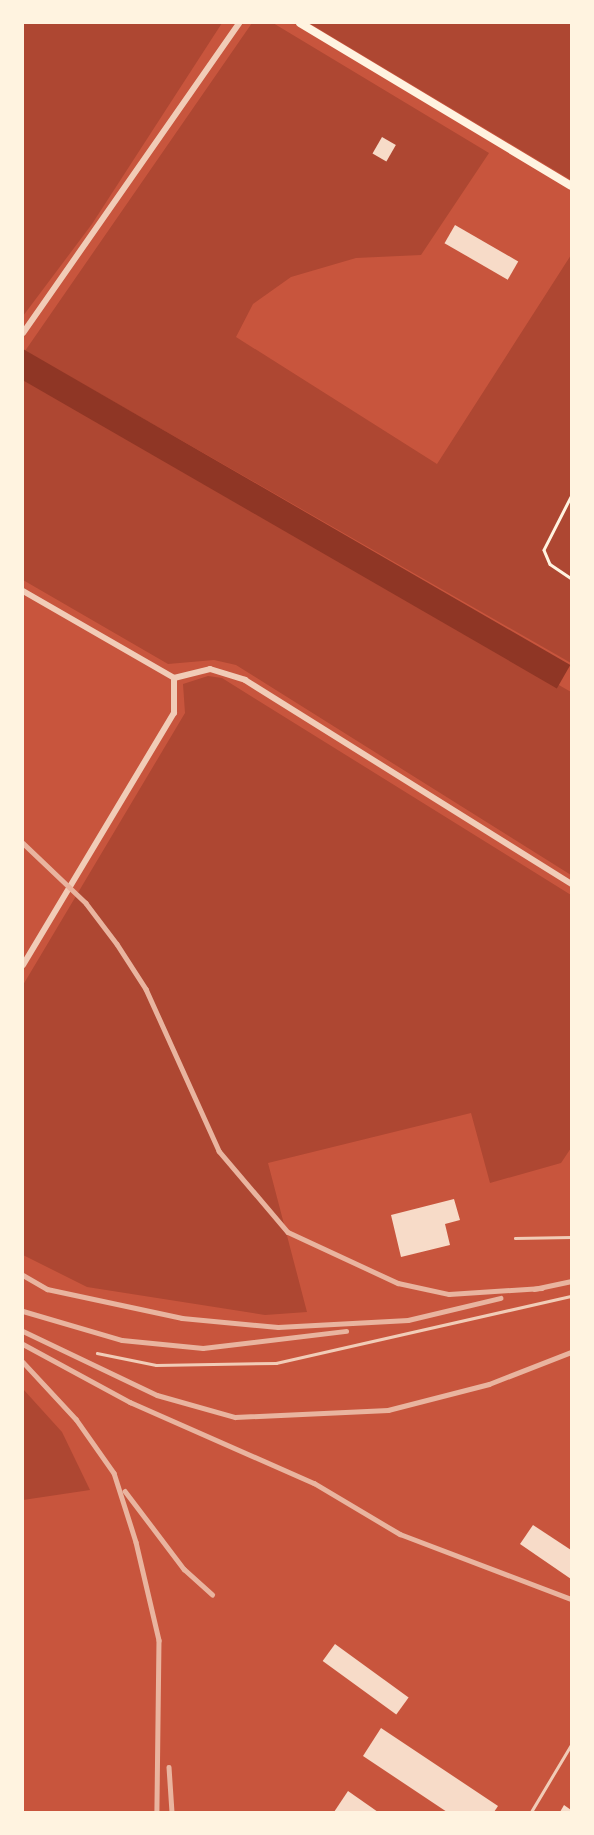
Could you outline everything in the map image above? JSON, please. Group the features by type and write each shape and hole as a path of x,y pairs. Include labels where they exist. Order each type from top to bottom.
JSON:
{"main road":[{"path":"300,23 571,186"}],"street":[{"path":"23,334 239,23"},
{"path":"23,590 174,678 210,669 244,680 571,884"},
{"path":"23,965 174,713 174,678"}],"lane":[{"path":"515,1238 571,1237"},
{"path":"97,1353 156,1365 276,1363 571,1296"},
{"path":"531,1812 571,1745"}],"path":[{"path":"571,497 544,550 550,564 571,578"}],"shaded area":[{"path":"23,23 222,23 92,224 23,316"},
{"path":"252,23 273,23 489,153 421,255 356,258 291,277 253,304 236,337 437,464 571,255 571,663 25,351"},
{"path":"309,23 571,23 571,180"},
{"path":"23,349 570,665 557,688 23,380"},
{"path":"23,376 571,692 571,875 236,665 214,660 168,664 23,580"},
{"path":"208,676 222,678 571,895 571,1148 561,1163 490,1183 471,1113 268,1163 307,1312 265,1315 87,1287 23,1255 23,985 185,713 183,684"},
{"path":"23,1389 62,1432 90,1490 23,1500"}],"building":[{"path":"382,137 396,145 386,161 372,153"},
{"path":"455,225 518,262 508,280 444,243"},
{"path":"454,1199 460,1220 445,1224 450,1245 401,1257 391,1215"},
{"path":"533,1525 571,1550 571,1579 520,1544"},
{"path":"335,1644 409,1697 396,1714 323,1661"},
{"path":"381,1728 498,1806 494,1812 447,1812 363,1756"},
{"path":"348,1791 378,1812 334,1812"},
{"path":"564,1805 571,1810 571,1812 560,1812"}],"railway":[{"path":"23,843 86,903 117,944 146,989 219,1151 288,1232 398,1283 449,1294 542,1288"},
{"path":"23,1275 47,1289 182,1318 278,1327 408,1320 500,1298"},
{"path":"534,1289 571,1281"},
{"path":"23,1311 122,1340 203,1348 346,1331"},
{"path":"23,1331 157,1395 235,1417 388,1410 489,1384 571,1352"},
{"path":"23,1344 130,1402 314,1483 400,1534 571,1599"},
{"path":"23,1362 76,1419 114,1473 136,1542 159,1640 157,1812"},
{"path":"125,1491 184,1569 212,1594"},
{"path":"169,1767 172,1812"}]}
